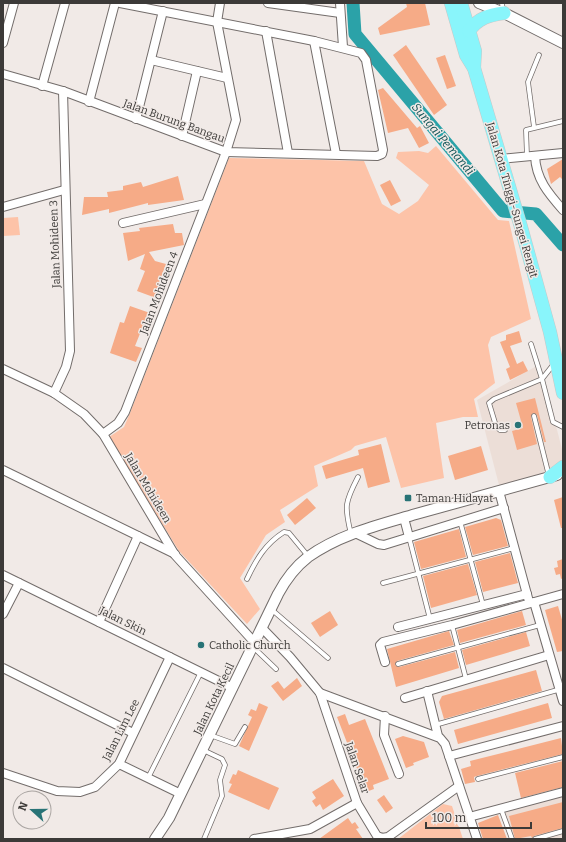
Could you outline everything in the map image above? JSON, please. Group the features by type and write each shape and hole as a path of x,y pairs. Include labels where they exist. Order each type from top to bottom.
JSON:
{"main road":[{"name":"Jalan Kota Tinggi-Sungei Rengit","path":"453,4 469,31 475,51 474,68"},
{"name":"Jalan Kota Tinggi-Sungei Rengit","path":"453,4 466,55 474,68 521,227 559,364 563,393"},
{"path":"469,31 483,17 503,8"},
{"path":"550,477 563,467"},
{"path":"550,477 563,478"}],"street":[{"path":"3,43 14,3"},
{"path":"42,86 65,3"},
{"path":"90,102 115,3"},
{"path":"120,3 343,47 340,3"},
{"name":"Jalan Mohideen 4","path":"103,434 118,423 125,412 226,152 236,120 217,22 220,3"},
{"path":"268,3 340,13"},
{"path":"479,3 503,8 563,43"},
{"path":"136,119 163,11"},
{"path":"266,31 288,153"},
{"path":"314,41 336,154"},
{"name":"Jalan Burung Bangau","path":"3,74 63,91 226,152 377,156 382,154 383,150 366,60 361,53 343,47"},
{"path":"150,60 227,78"},
{"path":"182,136 198,71"},
{"name":"Jalan Mohideen 3","path":"54,393 66,367 70,351 64,190 63,91"},
{"path":"501,159 562,154"},
{"path":"531,156 544,186 563,210"},
{"path":"3,207 64,190"},
{"path":"123,223 205,204"},
{"name":"Jalan Mohideen","path":"3,369 54,393 84,414 103,434 175,554 254,645"},
{"path":"3,470 175,554"},
{"name":"Jalan Kota Kecil","path":"154,839 169,818 284,582 299,564 309,556 354,533 563,474"},
{"path":"499,491 527,594 532,603 540,626 561,689 563,701"},
{"path":"354,533 378,544 384,545 504,508"},
{"path":"404,518 408,537"},
{"path":"99,622 138,536"},
{"name":"Jalan Skin","path":"3,575 233,688"},
{"path":"3,614 20,583"},
{"path":"398,627 527,594"},
{"path":"385,662 381,643 563,594"},
{"name":"Jalan Selar","path":"262,628 290,657 320,693 357,803 379,837 385,838 459,786"},
{"path":"405,698 549,655"},
{"name":"Jalan Lim Lee","path":"3,773 57,791 80,792 95,787 118,764 170,657"},
{"path":"3,668 133,733"},
{"path":"427,691 438,736"},
{"path":"320,693 438,736 444,742 477,839"},
{"path":"384,716 384,735 399,774"},
{"path":"449,756 563,726"},
{"path":"118,764 181,794"},
{"path":"469,817 563,792"},
{"path":"254,839 310,829 357,803"}],"lane":[{"path":"534,127 528,82 539,55"},
{"path":"531,156 525,132 527,129 563,121"},
{"path":"531,344 553,422 563,427"},
{"path":"505,430 500,430 496,426 489,407 489,402 542,379 559,364"},
{"path":"534,416 550,477"},
{"path":"354,533 346,514 346,504 358,477"},
{"path":"460,521 483,606"},
{"path":"247,579 259,555 284,532 289,534 309,556"},
{"path":"408,537 430,619"},
{"path":"383,583 515,548"},
{"path":"271,609 328,658"},
{"path":"452,625 466,680"},
{"path":"398,664 540,626"},
{"path":"254,645 276,669"},
{"path":"148,778 201,672"},
{"path":"436,725 561,689"},
{"path":"210,735 235,744 245,726"},
{"path":"202,750 222,759 226,765 220,780 222,796 204,839"},
{"path":"478,779 563,757"},
{"path":"501,808 512,839"},
{"path":"535,839 563,831"}],"shaded area":[{"path":"436,146 498,220 509,221 531,319 491,337 488,345 495,383 474,399 478,417 463,417 436,423 444,478 401,488 386,437 355,446 351,450 314,466 318,486 280,510 285,522 266,535 240,578 260,609 247,624 179,551 109,437 124,427 229,158 364,161 382,204 399,214 418,201 429,185 396,158 398,152 419,151 428,153"},
{"path":"18,217 20,235 3,236 3,218"},
{"path":"540,364 563,453 563,462 545,473 499,485 477,400"},
{"path":"563,789 563,839 511,839 498,806"},
{"path":"443,804 452,806 463,839 398,839"}],"building":[{"path":"406,3 425,3 430,25 380,35 378,28 407,7"},
{"path":"406,45 447,105 434,115 393,55"},
{"path":"445,55 456,86 447,89 436,58"},
{"path":"383,88 417,128 420,126 429,143 419,148 408,128 388,133 378,90"},
{"path":"563,159 563,180 560,177 551,184 547,169"},
{"path":"178,176 184,200 148,205 148,203 109,213 109,209 82,215 84,197 108,197 107,192 123,190 123,186 141,182 143,187"},
{"path":"390,180 401,201 391,206 380,185"},
{"path":"173,224 175,233 182,233 184,245 149,252 155,261 166,264 158,285 161,286 156,298 137,291 145,271 140,269 145,254 128,261 123,233 140,231 139,228"},
{"path":"130,306 150,313 146,327 143,326 135,346 142,348 136,362 110,353 120,322 124,323"},
{"path":"519,331 522,342 510,346 517,364 523,361 528,371 510,380 506,369 510,367 500,342 506,340 506,335"},
{"path":"535,398 546,442 544,442 537,415 533,413 531,417 537,444 517,450 512,431 523,428 516,403"},
{"path":"381,444 390,482 368,488 363,468 326,479 322,466 359,455 358,450"},
{"path":"481,446 488,470 455,480 448,456"},
{"path":"563,497 563,528 561,528 554,500"},
{"path":"307,498 316,508 295,525 287,515"},
{"path":"496,518 501,520 508,546 473,555 465,527"},
{"path":"459,529 466,557 421,569 414,542"},
{"path":"510,553 518,583 483,592 475,562"},
{"path":"563,559 563,578 561,579 560,574 556,575 554,568 558,567 557,561"},
{"path":"468,564 477,595 431,608 423,576"},
{"path":"558,606 563,623 563,651 557,652 545,610"},
{"path":"330,611 338,625 320,637 311,623"},
{"path":"522,611 526,625 460,643 457,630"},
{"path":"449,631 454,645 397,661 395,665 399,667 455,652 459,668 396,687 387,649"},
{"path":"526,632 530,646 466,665 462,650"},
{"path":"536,670 542,691 444,719 439,702 442,696"},
{"path":"297,678 302,686 283,701 271,686 278,681 284,689"},
{"path":"259,703 268,707 249,751 239,746 252,717 248,715 251,709 256,711"},
{"path":"548,703 552,718 458,744 454,730"},
{"path":"345,714 349,725 365,719 389,779 373,785 374,789 366,792 356,766 354,767 351,759 353,758 337,717"},
{"path":"403,736 424,742 429,757 413,763 414,765 406,768 395,739"},
{"path":"561,738 563,754 477,776 474,777 475,782 465,784 461,769 471,766 470,761"},
{"path":"563,761 563,787 521,798 515,773"},
{"path":"238,770 279,788 269,810 228,792 232,784 229,783 233,774 236,775"},
{"path":"333,779 344,796 323,810 320,804 316,807 312,801 316,798 312,792"},
{"path":"384,795 393,808 386,813 377,800"},
{"path":"563,802 563,828 534,836 532,838 531,836 515,839 509,816"},
{"path":"498,815 507,839 483,839 478,823"},
{"path":"348,818 352,824 355,822 359,828 356,829 363,839 319,839"}],"waterway":[{"name":"Sungai Pemandi","path":"353,3 355,34 503,211 536,214 563,245"}],"place":[{"name":"Petronas","path":"518,425"},
{"name":"Taman Hidayat","path":"408,498"},
{"name":"Catholic Church","path":"201,645"}]}
